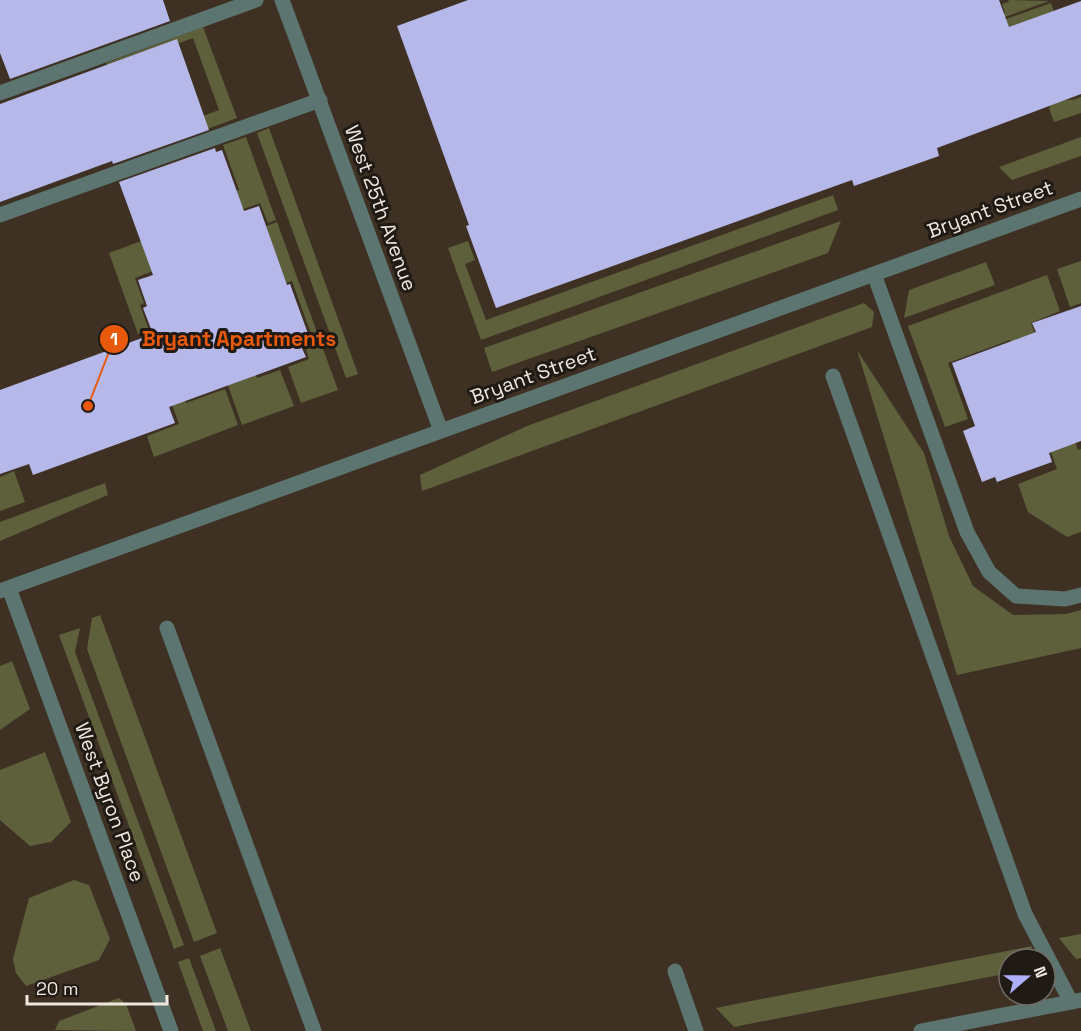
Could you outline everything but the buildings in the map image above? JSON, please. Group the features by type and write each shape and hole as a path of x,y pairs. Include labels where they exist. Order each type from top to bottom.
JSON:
{"street":[{"path":"0,93 256,0"},
{"name":"West 25th Avenue","path":"282,0 441,431"},
{"path":"0,215 320,100"},
{"name":"Bryant Street","path":"4,589 1081,199"},
{"path":"874,274 967,532 989,572 1016,596 1065,599 1081,595"},
{"path":"833,376 1026,914 1076,1001 921,1031"},
{"name":"West Byron Place","path":"4,589 171,1031"},
{"path":"167,628 314,1031"},
{"path":"675,971 696,1031"}],"green space":[{"path":"1008,0 1049,1 972,29 971,25 1005,13 1002,4 1009,2"},
{"path":"1051,3 1063,37 1013,34 1010,26 976,39 973,31"},
{"path":"203,27 237,118 137,155 133,142 219,110 193,38 109,69 106,63"},
{"path":"1081,97 1081,113 1054,122 1049,108 1052,104 1060,100"},
{"path":"269,128 358,374 346,378 257,133"},
{"path":"246,137 276,220 268,223 260,203 198,225 231,193 239,190 223,145"},
{"path":"1081,137 1081,156 1012,180 999,167"},
{"path":"833,195 838,210 481,340 448,248 468,241 475,260 465,264 486,320"},
{"path":"841,221 828,253 492,372 484,348"},
{"path":"192,222 174,263 135,278 144,303 140,305 149,330 138,334 109,253"},
{"path":"277,222 338,390 301,403 288,367 309,359 305,346 314,342 292,281 280,285 206,248"},
{"path":"1081,261 1081,303 1070,307 1057,269"},
{"path":"986,262 995,285 904,318 909,290"},
{"path":"1047,275 1060,311 1031,323 1078,450 1081,449 1081,532 1067,537 1028,512 1018,484 1057,469 1010,340 948,363 968,419 945,427 908,326"},
{"path":"864,303 874,312 872,327 422,491 420,475 527,426"},
{"path":"151,333 173,396 181,393 186,403 225,389 238,425 154,457 147,436 179,424 146,335"},
{"path":"857,350 924,453 949,536 973,586 1013,615 1066,614 1081,610 1081,648 957,675"},
{"path":"253,366 257,378 280,370 294,406 242,425 225,377"},
{"path":"14,471 25,502 0,511 0,477"},
{"path":"105,483 108,495 0,541 0,522"},
{"path":"100,615 217,933 194,942 87,649 92,618"},
{"path":"80,628 75,652 184,945 174,949 59,635"},
{"path":"12,661 30,709 0,730 0,666"},
{"path":"45,752 71,822 51,842 30,846 0,820 0,770"},
{"path":"74,880 89,885 110,939 99,960 26,986 16,973 13,959 29,898"},
{"path":"1081,934 1081,958 1076,959 1059,938"},
{"path":"220,948 251,1031 228,1031 200,956"},
{"path":"997,953 997,975 734,1027 716,1008"},
{"path":"189,958 216,1031 203,1031 178,962"},
{"path":"119,998 126,1004 136,1031 55,1030 59,1021"}],"place":[{"name":"Bryant Apartments","path":"88,406"}]}
